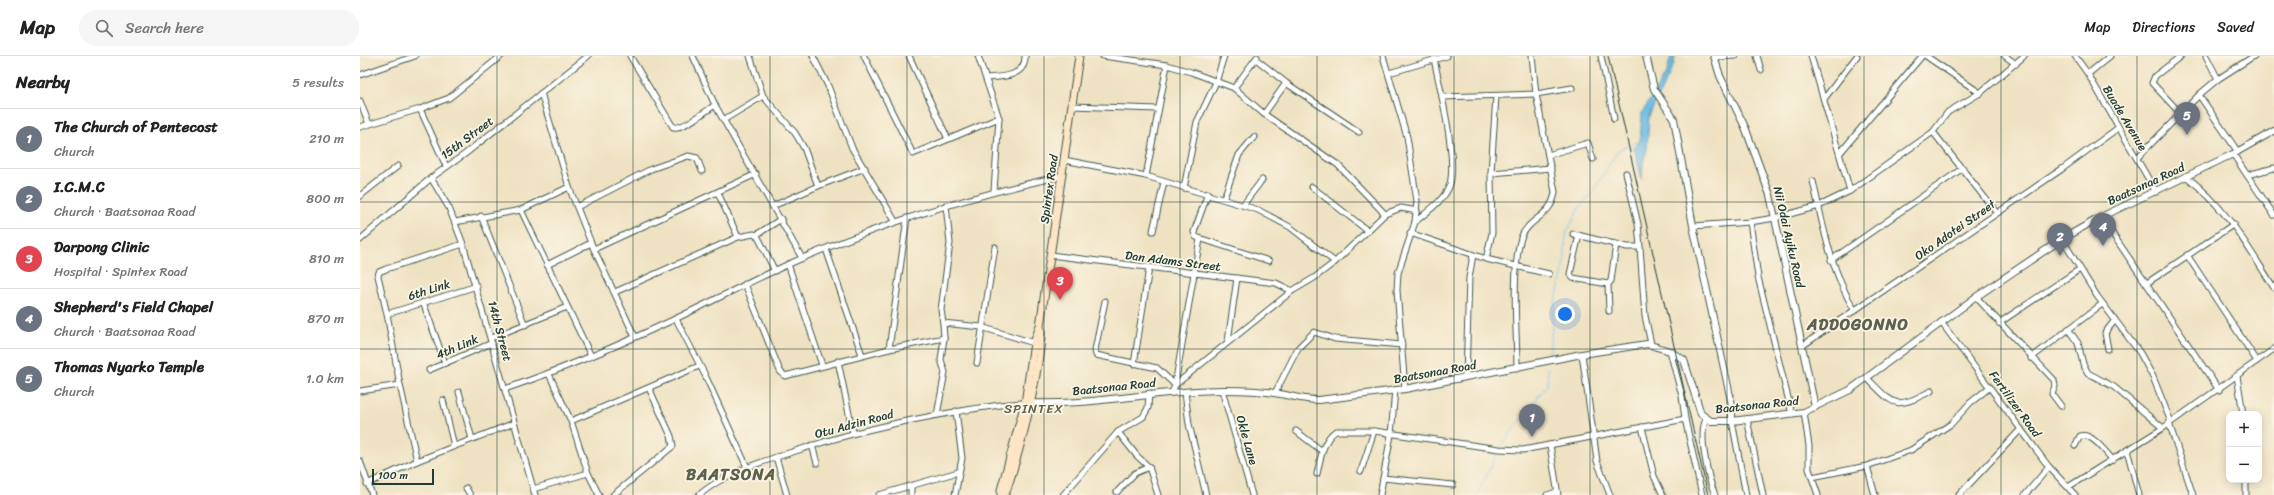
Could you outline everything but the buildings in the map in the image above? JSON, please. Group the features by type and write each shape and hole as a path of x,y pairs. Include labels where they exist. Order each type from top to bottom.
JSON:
{"main road":[{"name":"Spintex Road","path":"1028,403 1034,343 1040,326 1079,56"},
{"name":"Spintex Road","path":"1002,494 1006,492 1018,456 1042,340 1040,326"}],"street":[{"path":"360,75 415,56"},
{"path":"360,127 420,109 457,93 501,56"},
{"name":"15th Street","path":"360,240 431,178 465,154 588,56"},
{"path":"630,56 673,127 677,128 685,124 715,105"},
{"path":"693,56 715,105 756,174 802,258"},
{"path":"750,56 764,96 795,133 804,148 818,186"},
{"path":"813,56 828,86 852,148 895,221"},
{"path":"864,56 913,154 999,118"},
{"path":"909,56 948,139"},
{"path":"978,56 999,118 994,191"},
{"path":"986,78 1014,74 1022,69 1025,56"},
{"path":"1102,56 1167,65 1234,88 1264,114 1338,165 1385,214"},
{"path":"1148,63 1149,56"},
{"path":"1184,188 1197,122 1216,82 1224,56"},
{"path":"1383,56 1407,137 1417,211 1415,222 1410,233 1398,273 1397,290 1405,389"},
{"path":"1389,73 1447,56"},
{"path":"1517,368 1516,266 1523,234 1529,226 1547,211 1554,202 1555,192 1536,94 1532,56"},
{"path":"1601,56 1614,119"},
{"path":"1646,56 1654,90 1674,119 1693,226 1730,398 1732,421 1746,495"},
{"path":"1714,56 1736,56"},
{"name":"Nii Odai Ayiku Road","path":"1714,56 1722,81 1745,127 1770,195 1815,407"},
{"path":"1757,56 1761,70"},
{"path":"1811,56 1850,191"},
{"path":"1824,99 1857,56"},
{"path":"1840,153 1922,56"},
{"path":"1926,56 1980,93"},
{"path":"2005,56 2016,64"},
{"path":"1693,226 1750,222 1775,218 1819,206 1850,191 1933,132 1948,112 1980,93 2024,56"},
{"name":"Buade Avenue","path":"2075,56 2088,74 2156,192"},
{"path":"2088,74 2110,56"},
{"path":"2181,56 2156,76 2152,84 2181,114"},
{"path":"2206,56 2218,79"},
{"path":"2137,158 2199,95 2218,79 2254,56"},
{"path":"1234,88 1256,57 1286,83 1359,132"},
{"path":"1415,222 1430,210 1450,184 1449,144 1442,97 1434,59"},
{"path":"1146,176 1167,65"},
{"path":"1264,114 1286,83"},
{"path":"1442,97 1536,94 1572,88"},
{"path":"542,93 569,187 591,243 635,337"},
{"path":"2199,95 2236,153 2247,175 2274,216"},
{"path":"724,119 764,96"},
{"path":"1486,259 1492,233 1491,173 1496,96"},
{"path":"360,101 369,124"},
{"path":"1072,106 1158,109"},
{"path":"420,109 446,166"},
{"name":"Oko Adotei Street","path":"1802,346 1855,311 1996,212 2062,169 2118,128"},
{"name":"Baatsonaa Road","path":"1028,403 1051,405 1150,393 1222,390 1275,393 1307,400 1319,400 1405,389 1582,354 1634,345 1651,344 1670,351 1684,360 1701,414 1706,419 1715,422 1747,420 1804,412 1850,390 1976,296 2062,239 2101,217 2236,153 2274,131"},
{"path":"1933,132 1963,168 1996,212"},
{"path":"1224,198 1239,155 1254,137"},
{"path":"1548,155 1588,143 1593,159"},
{"path":"577,207 652,169 688,156 697,158 702,171"},
{"path":"1064,160 1146,176 1184,188 1208,193 1243,205 1285,224 1335,262"},
{"path":"360,196 398,166"},
{"path":"773,206 818,186 865,168"},
{"path":"1491,173 1551,168"},
{"path":"1831,260 1963,168"},
{"path":"2247,175 2274,168"},
{"path":"1626,173 1638,224 1645,316 1651,344"},
{"path":"594,249 718,193 756,174"},
{"path":"505,389 549,374 591,356 676,319 788,264 895,221 994,191 1061,176"},
{"path":"2187,177 2209,195 2234,224 2274,288"},
{"name":"14th Street","path":"431,178 449,208 455,222 477,286 535,495"},
{"path":"1243,205 1262,180"},
{"path":"1813,181 1831,260 1837,277 1855,311"},
{"path":"1153,231 1164,182"},
{"path":"455,222 481,216 521,210 569,187"},
{"path":"1312,187 1368,231"},
{"path":"718,193 738,237"},
{"path":"1208,193 1194,232 1196,237 1269,261"},
{"path":"937,415 945,372 941,360 944,338 941,310 950,243 949,221 946,205"},
{"path":"1175,385 1292,291 1314,278 1335,262 1385,214 1401,208 1417,211"},
{"path":"521,210 591,356"},
{"path":"481,216 525,325"},
{"path":"2101,217 2219,390"},
{"path":"889,349 907,218"},
{"path":"615,292 738,237 756,235 780,219"},
{"path":"1750,222 1758,277 1792,414"},
{"path":"2146,283 2234,224"},
{"path":"1410,233 1486,259 1549,274"},
{"path":"1573,234 1616,244 1640,247"},
{"path":"756,235 775,271"},
{"path":"1579,235 1571,276 1608,284"},
{"path":"1172,393 1175,385 1200,239"},
{"path":"2062,239 2102,304 2140,353 2153,377 2170,422 2193,495"},
{"path":"548,265 591,243"},
{"path":"416,461 400,385 388,314 379,281 379,272 463,244"},
{"path":"1610,311 1608,284 1611,281 1616,244"},
{"path":"977,363 981,327 994,247"},
{"path":"826,248 862,355"},
{"name":"Dan Adams Street","path":"1050,255 1276,283 1292,291"},
{"path":"1466,377 1469,278 1473,255"},
{"path":"2187,255 2257,362"},
{"path":"788,264 822,365"},
{"path":"1134,364 1148,268"},
{"path":"1999,323 2080,269"},
{"path":"1228,342 1237,278"},
{"path":"745,284 782,374 790,375 862,355 944,338"},
{"name":"6th Link","path":"388,314 477,286"},
{"path":"1976,296 2055,383 2052,394 2061,406"},
{"path":"1105,301 1095,353 1100,356 1160,369 1175,385"},
{"path":"423,302 445,363"},
{"path":"2031,358 2102,304"},
{"name":"4th Link","path":"429,370 525,325 568,307"},
{"path":"676,319 747,467"},
{"path":"2108,349 2105,333 2115,320"},
{"name":"Fertilizer Road","path":"1942,322 2049,467 2075,495"},
{"path":"943,323 981,327 1034,343"},
{"path":"2068,329 2078,343 2083,364 2088,373 2114,387 2163,428"},
{"path":"1275,393 1298,348 1314,332 1335,339 1402,345"},
{"path":"2068,487 2163,428 2219,390 2274,349"},
{"path":"1670,351 1682,396 1684,419 1702,495"},
{"path":"1582,354 1597,461 1610,495"},
{"path":"838,361 853,433"},
{"path":"571,421 699,366"},
{"path":"549,374 571,421 588,473 599,495"},
{"path":"2238,376 2243,411"},
{"path":"1867,378 1889,400 1897,403 1910,402 1931,391"},
{"path":"360,392 400,385"},
{"path":"1812,477 1867,466 1912,450 1951,424 1970,403 1990,387"},
{"path":"613,495 673,446 671,436 649,388"},
{"name":"Okle Lane","path":"1222,390 1252,495"},
{"path":"1380,495 1391,435 1395,390"},
{"path":"459,392 472,439"},
{"path":"1185,392 1189,424 1206,495"},
{"path":"1063,495 1118,432 1143,417 1148,408 1150,393"},
{"path":"442,400 454,446"},
{"name":"Otu Adzin Road","path":"699,495 713,484 747,467 853,433 956,411 1002,404 1028,403"},
{"path":"955,495 958,472 962,458 956,411"},
{"path":"1804,412 1809,446 1809,469 1818,495"},
{"path":"1317,474 1322,451 1336,431 1374,431 1391,435 1503,450 1523,450 1684,419"},
{"path":"1706,419 1702,429 1711,484 1715,495"},
{"path":"1747,420 1763,495"},
{"path":"367,484 416,461 514,423"},
{"path":"1642,426 1654,476 1663,495"},
{"path":"1959,495 2021,429"},
{"path":"1296,431 1322,451"},
{"path":"1361,471 1374,431"},
{"path":"1118,432 1137,456 1149,467 1158,495"},
{"path":"2075,446 2080,436 2086,435 2094,439 2113,460"},
{"path":"812,445 816,462"},
{"path":"1547,495 1558,494 1550,445"},
{"path":"2127,450 2139,495"},
{"path":"776,457 787,495"},
{"path":"360,461 361,472 372,495"},
{"path":"1867,466 1875,495"},
{"path":"1117,492 1135,473 1149,467"},
{"path":"2025,495 2049,467"},
{"path":"879,495 958,472"},
{"path":"533,489 588,473"},
{"path":"1383,478 1453,485"},
{"path":"2246,483 2246,495"},
{"path":"911,486 911,495"},
{"path":"466,488 470,495"}],"water":[{"path":"1671,56 1675,56 1674,64 1649,116 1647,149 1643,163 1642,180 1634,147 1640,141 1642,113 1667,72"}],"waterway":[{"path":"1668,78 1672,68"},
{"path":"1631,144 1638,142"},
{"path":"1549,356 1554,308 1564,267 1566,234 1581,205 1591,195 1618,150 1627,146"},
{"path":"1500,447 1547,385 1548,368"},
{"path":"1477,495 1496,456"}],"railway":[{"path":"1608,56 1708,495"}],"place":[{"name":"Thomas Nyarko Temple","path":"2187,135"},
{"name":"Shepherd's Field Chapel","path":"2103,246"},
{"name":"I.C.M.C","path":"2060,256"},
{"name":"Darpong Clinic","path":"1060,300"},
{"name":"The Church of Pentecost","path":"1532,437"}],"district":[{"name":"ADDOGONNO","path":"1858,324"},
{"name":"SPINTEX","path":"1034,408"},
{"name":"BAATSONA","path":"731,474"}]}
